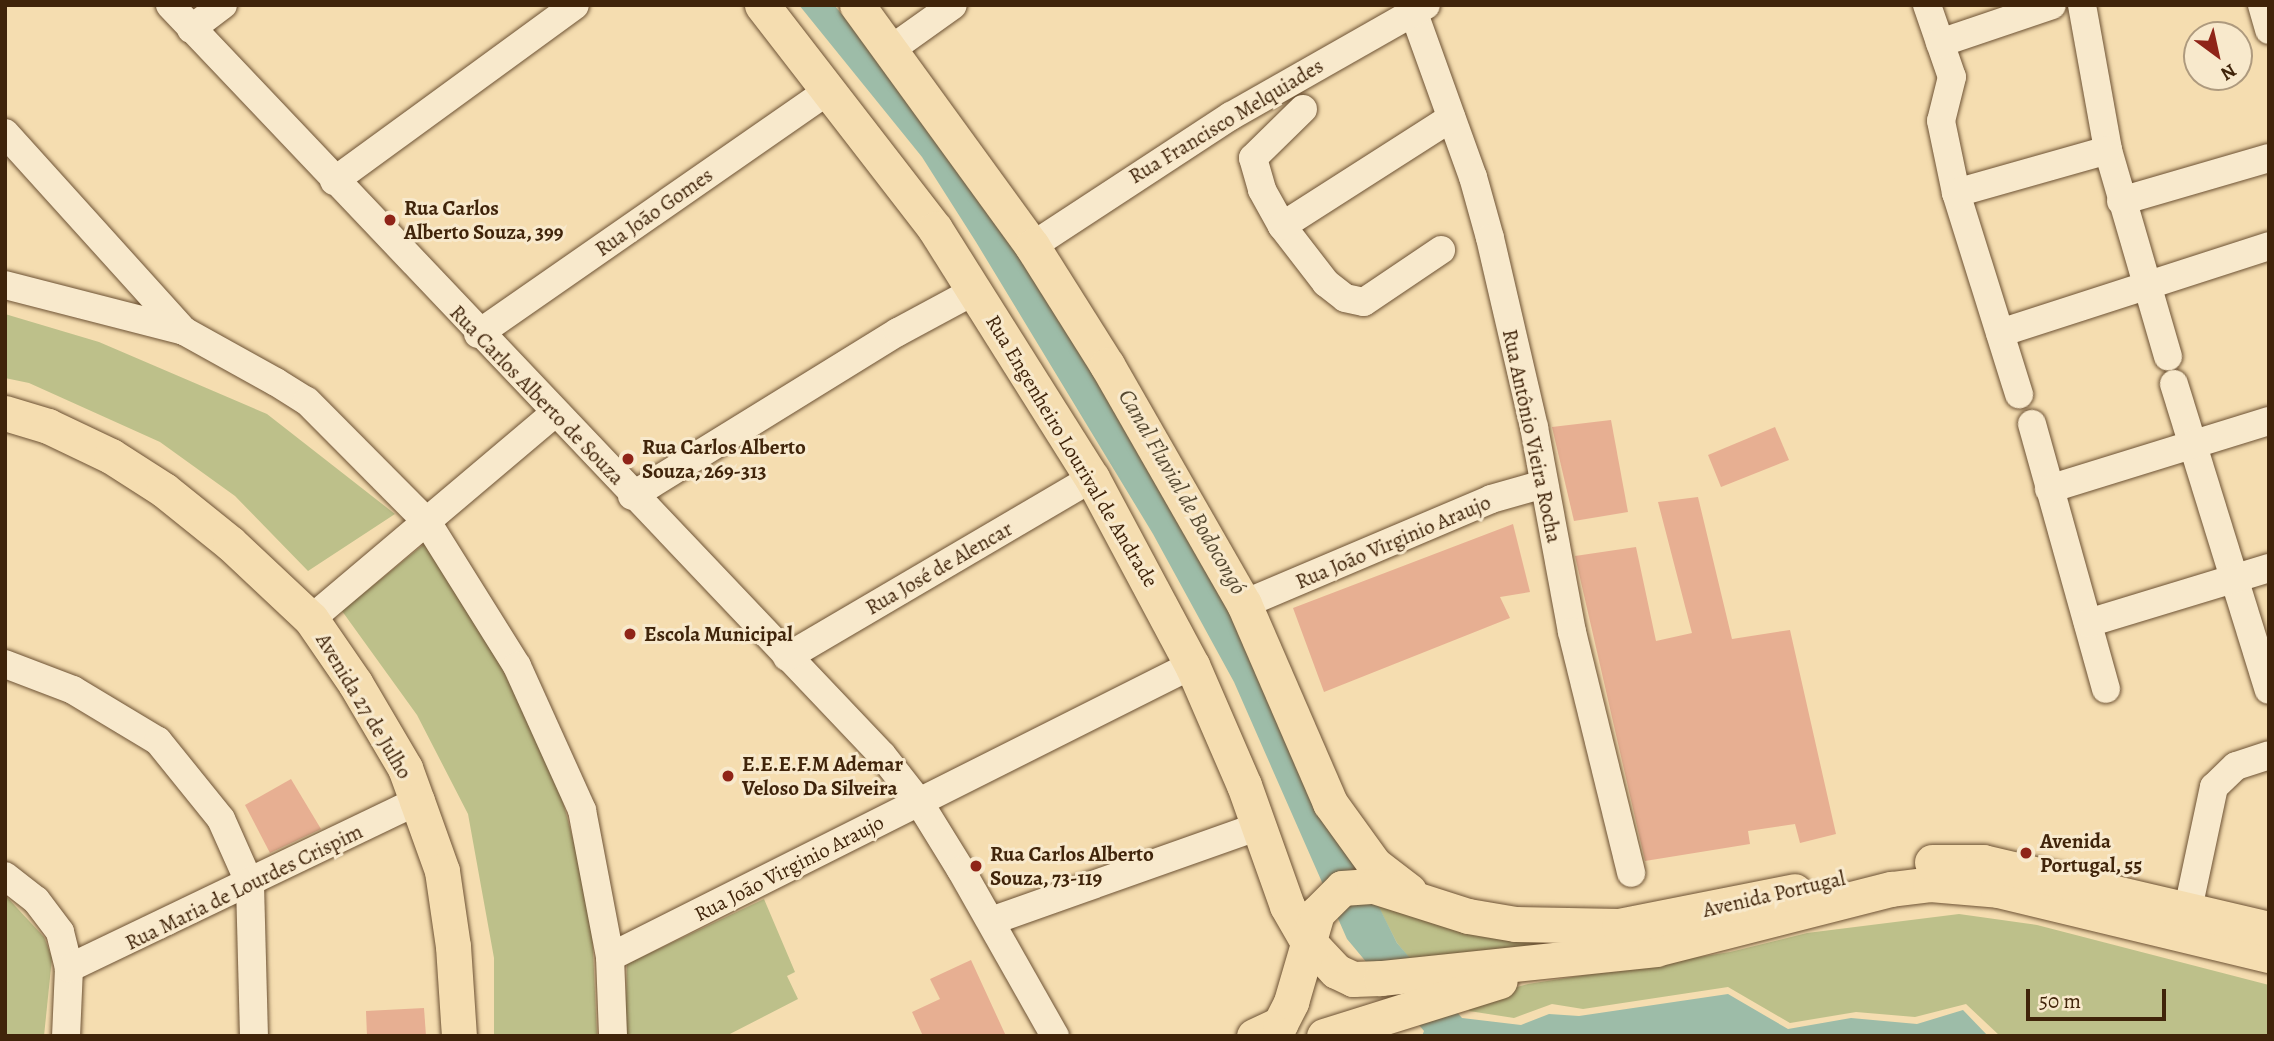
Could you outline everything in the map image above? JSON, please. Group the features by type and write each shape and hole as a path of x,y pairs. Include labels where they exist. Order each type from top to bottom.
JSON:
{"main road":[{"name":"Rua Engenheiro Lourival de Andrade","path":"762,5 830,89 976,290 1092,478 1192,665 1260,826 1287,906 1315,937"},
{"path":"857,5 1032,246 1113,376 1244,604 1330,803 1374,864 1417,897"},
{"name":"Avenida 27 de Julho","path":"5,413 48,426 111,456 164,491 230,543 311,620 368,705 405,768 442,871 453,946 459,1036"},
{"name":"Avenida Portugal","path":"2269,929 1983,862 1948,862 1882,869 1765,900 1619,926 1515,924 1468,916 1417,897 1374,886 1342,888 1315,937 1353,979 1441,984 1689,943 1891,889 1930,884 1998,890 2269,955"},
{"path":"1254,1036 1280,1024 1315,937"},
{"name":"Avenida Portugal","path":"1337,1031 1441,984"}],"street":[{"name":"Rua Carlos Alberto de Souza","path":"170,5 478,334 882,755 919,802 991,921 1055,1036"},
{"path":"191,29 223,5"},
{"path":"334,181 575,5"},
{"path":"891,50 953,5"},
{"path":"1927,5 1952,77 1941,121 1956,193 2019,394"},
{"path":"1940,43 2052,5"},
{"path":"2082,5 2108,150 2168,356"},
{"path":"2262,5 2269,30"},
{"name":"Rua Antônio Vieira Rocha","path":"1416,7 1490,238 1544,484 1572,632 1631,873"},
{"name":"Rua Francisco Melquiades","path":"1032,246 1220,122 1416,7"},
{"name":"Rua João Gomes","path":"478,334 830,89"},
{"path":"1303,109 1253,158 1262,190 1282,226 1326,283 1354,303 1375,296 1441,250"},
{"path":"1282,226 1451,118"},
{"path":"5,133 184,331"},
{"path":"1956,193 2108,150"},
{"path":"2121,201 2269,158"},
{"path":"2000,333 2269,246"},
{"path":"5,285 184,331 307,401 427,522 517,666 558,751 582,810 610,957 613,1036"},
{"path":"632,496 898,332 976,290"},
{"path":"2174,384 2269,690"},
{"path":"311,620 555,413"},
{"path":"2049,489 2269,421"},
{"path":"2032,424 2106,689"},
{"name":"Rua José de Alencar","path":"787,657 1092,478"},
{"name":"Rua João Virginio Araujo","path":"1244,604 1491,499 1544,484"},
{"path":"2088,623 2269,568"},
{"path":"5,664 73,690 158,741 221,819 250,884 254,1036"},
{"name":"Rua João Virginio Araujo","path":"610,957 1192,665"},
{"path":"2188,909 2214,787 2236,766 2269,755"},
{"name":"Rua Maria de Lourdes Crispim","path":"69,968 250,884 417,801"},
{"path":"991,921 1260,826"},
{"path":"5,876 36,900 60,932 69,968 66,1036"}],"green space":[{"path":"5,314 99,342 267,414 395,514 308,571 235,496 160,442 29,383 5,378"},
{"path":"424,544 499,663 554,769 591,906 597,1036 494,1036 494,958 468,814 417,715 342,611"},
{"path":"1971,882 1416,966 1397,943 1373,896 1502,930"},
{"path":"5,895 44,937 52,958 44,1036 5,1036"},
{"path":"764,899 795,972 787,976 798,999 726,1036 625,1036 627,964"},
{"path":"1959,914 2037,925 2269,985 2269,1036 2000,1036 1966,1004 1915,1017 1856,1012 1790,1023 1728,987 1583,1009 1552,1004 1514,1018 1469,1011 1463,1002 1528,984 1730,952 1807,933"}],"shaded area":[{"path":"799,5 834,5 948,139 1189,524 1397,943 1462,1018 1521,1025 1549,1014 1579,1016 1728,994 1788,1029 1851,1018 1917,1024 1963,1010 1988,1036 1422,1036 1424,1031 1347,939 1234,682 1153,534 922,157"}],"building":[{"path":"1611,420 1628,512 1574,521 1552,427"},
{"path":"1775,427 1789,460 1721,487 1708,455"},
{"path":"1698,497 1732,639 1790,630 1836,834 1800,843 1795,824 1748,831 1750,844 1645,861 1575,556 1636,547 1656,641 1692,633 1658,502"},
{"path":"1513,524 1530,592 1500,597 1510,618 1324,692 1293,608"},
{"path":"291,779 321,829 270,853 245,805"},
{"path":"971,960 1006,1036 923,1036 912,1012 940,999 930,979"},
{"path":"424,1008 426,1036 367,1036 366,1011"}],"place":[{"name":"Rua Carlos Alberto Souza, 399","path":"390,220"},
{"name":"Rua Carlos Alberto Souza, 269-313","path":"628,459"},
{"name":"Escola Municipal","path":"630,634"},
{"name":"E.E.E.F.M Ademar Veloso Da Silveira","path":"728,776"},
{"name":"Avenida Portugal, 55","path":"2026,853"},
{"name":"Rua Carlos Alberto Souza, 73-119","path":"976,866"}],"water label":[{"name":"Canal Fluvial de Bodocongó","path":"1182,492"}]}
